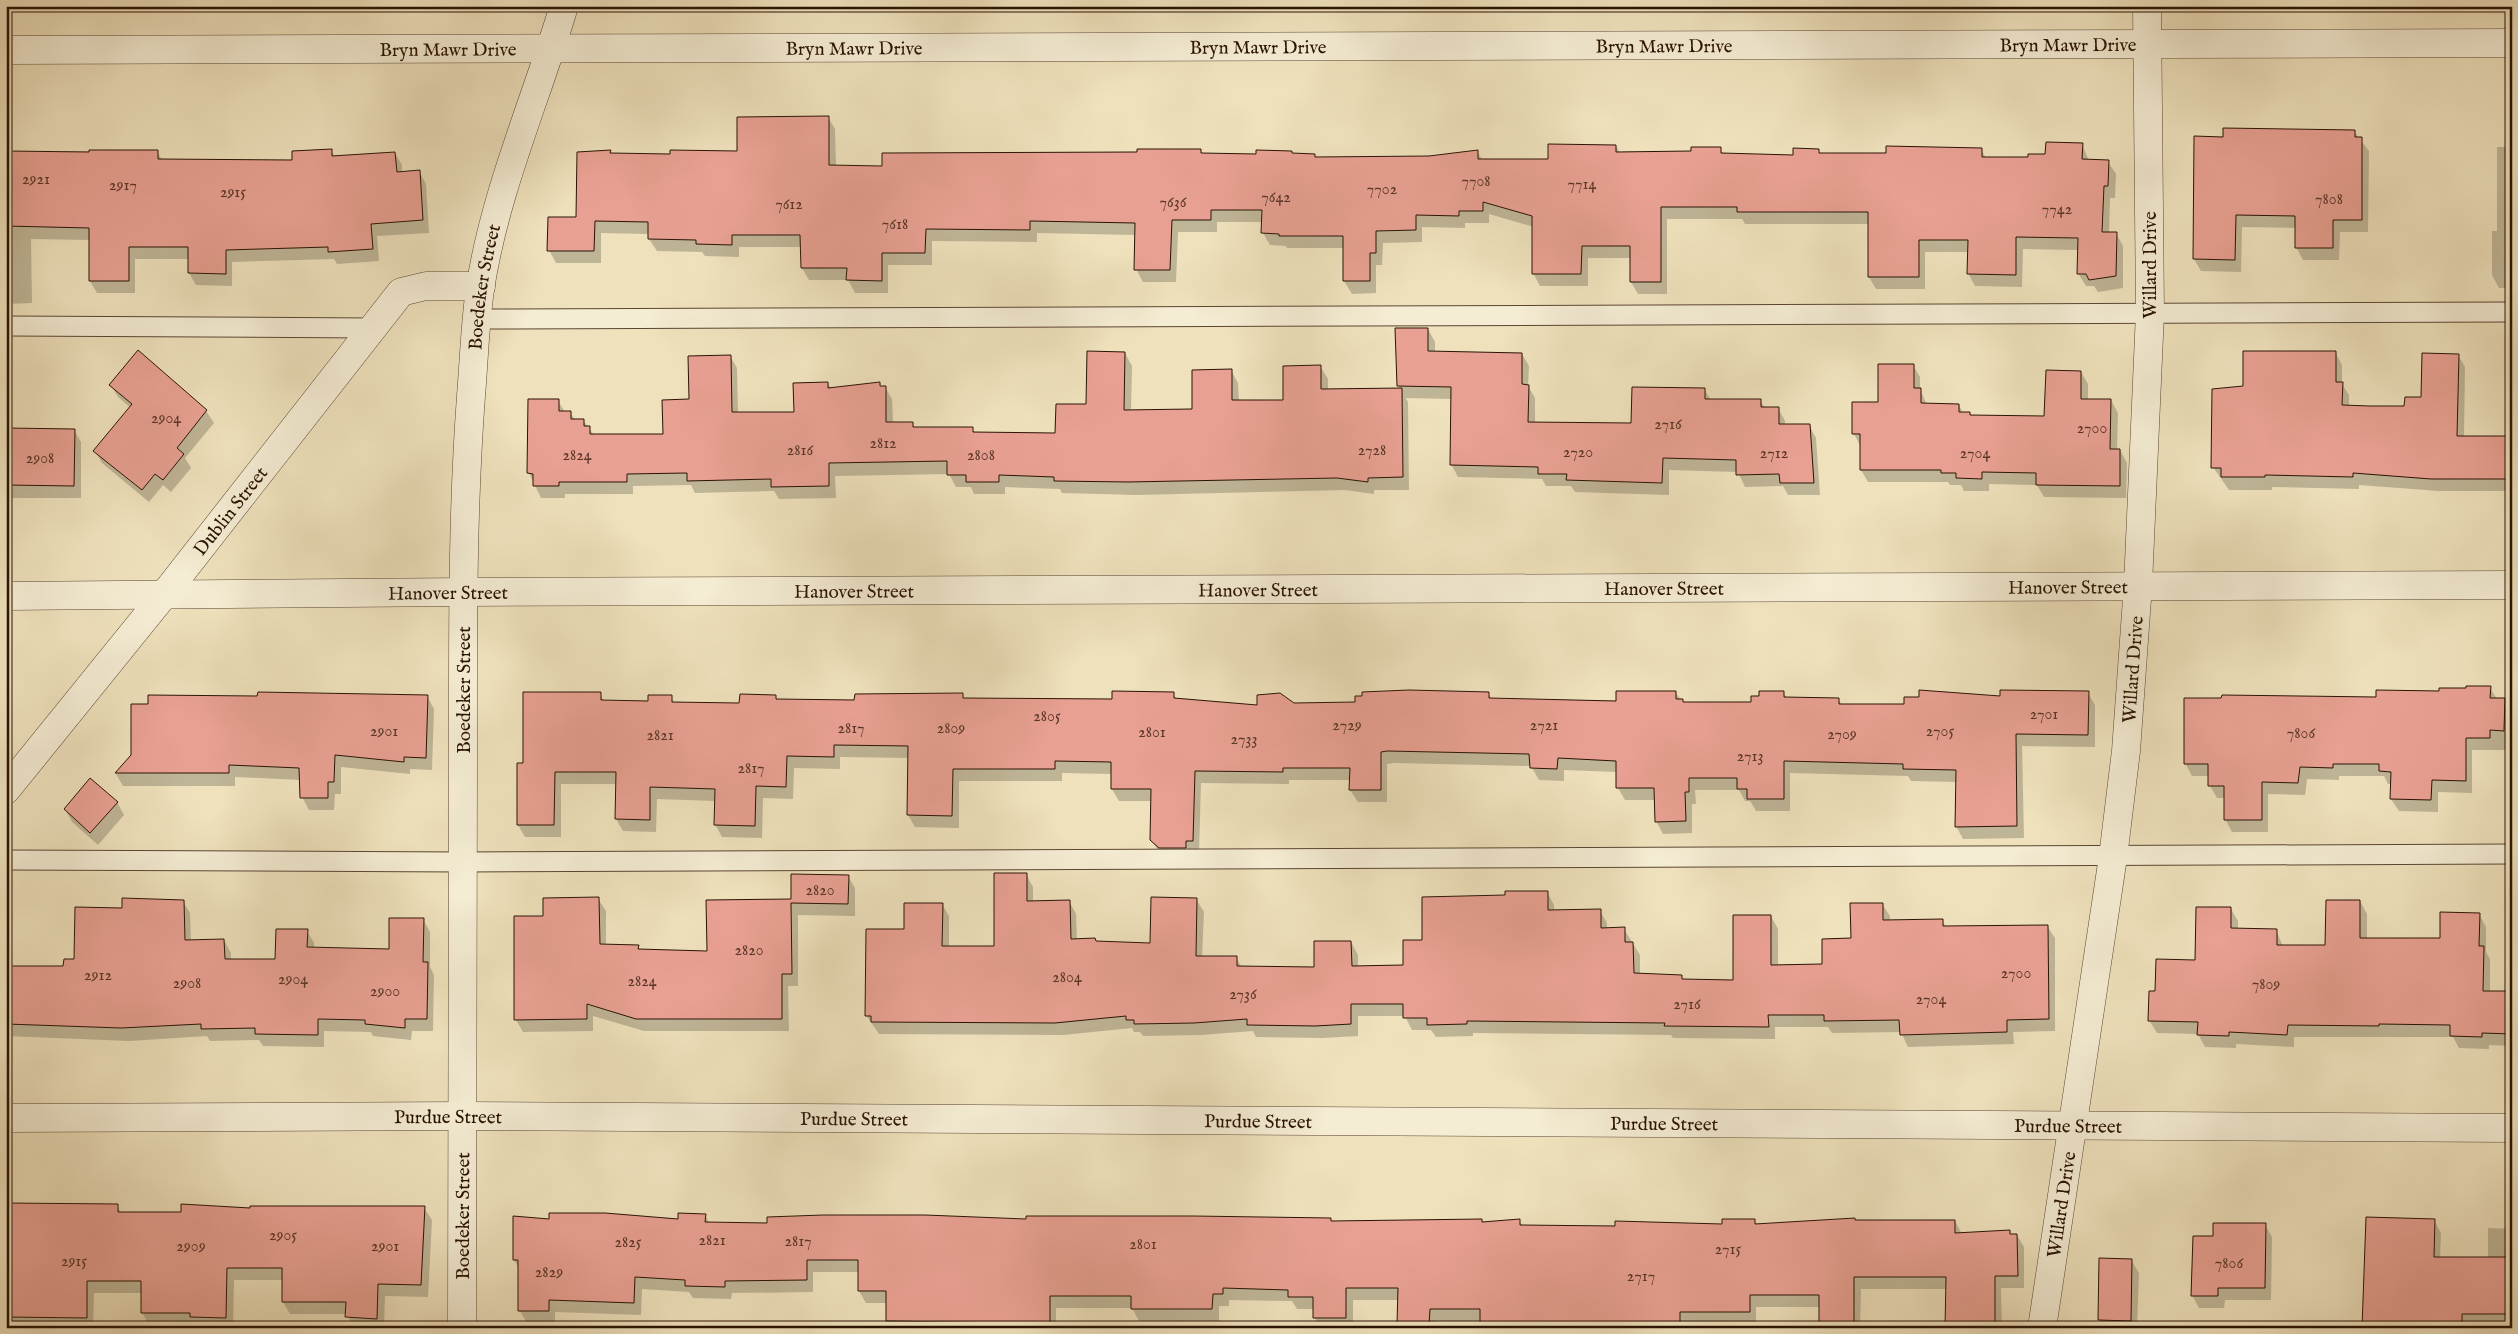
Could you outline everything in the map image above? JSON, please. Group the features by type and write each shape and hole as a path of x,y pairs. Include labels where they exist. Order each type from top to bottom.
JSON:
{"street":[{"name":"Boedeker Street","path":"462,1328 463,592 467,455 477,319 481,286 500,203 525,117 552,48 564,6"},
{"name":"Willard Drive","path":"2042,1328 2113,857 2126,751 2138,585 2150,313 2147,6"},
{"name":"Bryn Mawr Drive","path":"6,50 2512,43"},
{"name":"Dublin Street","path":"6,790 163,596 401,292 426,286 481,286"},
{"name":"Hanover Street","path":"6,596 463,592 2512,585"},
{"name":"Purdue Street","path":"6,1118 462,1116 2512,1128"}],"lane":[{"path":"477,319 2512,312"},
{"path":"6,326 373,328"},
{"path":"6,860 463,862 2512,854"}],"building":[{"path":"829,116 829,165 882,166 882,153 1137,152 1137,149 1201,149 1201,153 1256,154 1256,150 1292,151 1292,153 1315,154 1315,157 1429,156 1478,150 1478,159 1548,159 1548,144 1616,145 1616,152 1691,151 1691,147 1721,147 1721,153 1793,155 1793,148 1819,149 1819,153 1886,153 1886,146 1982,148 1982,157 2028,157 2028,154 2045,154 2046,142 2083,143 2082,159 2109,160 2108,186 2104,186 2102,232 2117,232 2116,276 2089,280 2086,274 2077,274 2078,238 2016,237 2016,275 1967,274 1968,240 1919,240 1919,277 1868,277 1868,212 1737,212 1737,207 1661,207 1661,282 1630,282 1630,246 1582,246 1581,274 1532,274 1532,216 1483,202 1483,211 1459,211 1459,216 1416,215 1416,230 1376,231 1376,253 1370,253 1370,281 1343,281 1343,236 1279,236 1279,234 1261,233 1262,210 1211,210 1211,220 1172,220 1170,270 1134,270 1135,223 1030,221 1030,230 926,229 925,253 882,253 882,281 846,280 847,268 801,268 800,235 732,235 732,245 696,244 696,240 648,239 648,222 595,221 594,251 547,251 548,217 576,217 577,152 611,150 610,153 670,154 670,150 737,151 737,117"},
{"path":"2223,128 2355,130 2355,137 2362,137 2362,220 2333,220 2333,248 2295,248 2295,216 2236,215 2235,260 2193,259 2194,136 2223,137"},
{"path":"332,149 332,156 395,152 397,172 420,170 423,220 371,224 373,249 328,252 328,247 226,250 226,274 188,273 188,247 129,247 129,281 89,281 89,228 6,226 6,151 89,152 89,150 158,150 158,159 292,160 292,151"},
{"path":"1395,328 1428,328 1428,351 1522,353 1522,384 1529,385 1528,422 1631,423 1632,387 1705,388 1705,399 1761,399 1761,407 1779,407 1779,424 1810,424 1814,483 1780,483 1779,474 1736,475 1736,460 1663,458 1662,483 1566,480 1567,474 1538,474 1538,467 1450,465 1451,387 1397,386"},
{"path":"138,350 207,410 177,448 184,454 163,480 155,474 142,490 93,451 132,404 109,385"},
{"path":"1087,351 1125,352 1124,410 1192,409 1192,370 1232,369 1232,400 1283,400 1283,366 1321,365 1321,389 1402,388 1403,477 1368,478 1368,482 1337,478 1128,482 1054,481 1054,477 999,475 999,482 966,482 966,475 947,475 947,461 829,463 829,486 771,487 771,479 687,481 687,473 627,474 627,482 559,482 559,486 533,486 533,474 527,473 528,399 559,399 559,411 571,411 571,419 584,419 584,426 590,426 590,434 663,434 662,400 689,399 688,356 731,355 732,412 794,412 793,383 828,382 828,388 880,382 880,386 886,386 886,422 913,422 913,427 973,427 973,432 1055,433 1056,404 1086,404"},
{"path":"2243,351 2336,351 2336,382 2343,382 2342,405 2370,406 2404,406 2405,397 2421,397 2422,353 2459,354 2457,436 2512,436 2512,479 2431,479 2353,473 2353,477 2265,475 2265,477 2221,477 2221,468 2211,468 2212,389 2243,386"},
{"path":"1878,364 1914,364 1914,388 1921,388 1921,403 1959,404 1959,412 1970,412 1970,415 2044,416 2046,370 2081,371 2081,399 2111,399 2110,449 2120,449 2120,486 2036,485 2036,473 1982,472 1982,479 1956,478 1956,473 1941,473 1941,470 1860,470 1860,434 1852,434 1852,402 1878,402"},
{"path":"6,428 75,429 74,486 6,485"},
{"path":"2466,686 2491,686 2490,698 2505,698 2504,731 2490,730 2490,738 2466,738 2466,781 2432,780 2431,800 2390,799 2391,772 2379,771 2379,764 2333,764 2333,768 2300,767 2298,783 2262,782 2262,820 2224,820 2224,786 2208,786 2208,764 2184,764 2184,698 2221,698 2222,695 2376,697 2376,690 2439,691 2439,688 2466,688"},
{"path":"1409,690 1489,692 1489,698 1616,701 1616,691 1676,691 1676,699 1683,699 1683,702 1751,702 1751,696 1759,696 1759,691 1784,691 1784,697 1839,698 1839,704 1904,704 1904,697 1919,697 1919,690 2000,696 2000,690 2089,691 2088,735 2016,734 2017,826 1955,827 1956,770 1903,769 1903,764 1784,761 1784,799 1747,799 1747,789 1737,789 1737,778 1689,778 1689,792 1685,792 1686,821 1655,822 1654,788 1616,788 1616,761 1558,758 1557,769 1530,768 1529,754 1387,751 1381,752 1381,790 1349,790 1350,768 1283,768 1283,772 1195,771 1193,841 1186,841 1186,848 1159,848 1150,840 1151,789 1111,789 1111,762 1055,761 1055,769 953,769 952,816 907,815 908,746 834,745 834,757 787,756 786,787 756,786 755,826 714,825 715,789 650,787 650,820 615,819 616,772 555,772 554,825 517,825 517,763 523,763 523,692 601,692 601,700 648,701 648,695 672,695 672,702 739,703 740,694 776,695 776,699 854,700 855,694 963,693 963,698 1112,699 1112,691 1174,692 1174,698 1257,705 1257,695 1280,693 1294,703 1355,702 1355,696 1362,696 1362,692"},
{"path":"258,692 428,695 426,758 404,757 404,762 335,755 334,782 328,782 328,798 300,798 299,768 229,765 229,773 115,773 131,755 131,704 148,704 148,695 257,696"},
{"path":"90,778 118,802 90,833 64,809"},
{"path":"994,873 1027,873 1027,901 1070,900 1071,939 1095,938 1096,941 1150,943 1151,897 1197,898 1196,956 1237,956 1237,966 1314,967 1314,941 1351,941 1352,966 1403,965 1403,940 1422,940 1422,897 1505,895 1505,891 1548,891 1548,910 1601,909 1601,928 1625,927 1625,942 1633,942 1634,973 1682,975 1682,979 1733,980 1733,915 1771,915 1771,965 1822,964 1822,939 1851,938 1850,903 1883,903 1883,920 1943,919 1943,926 2048,925 2049,1019 2007,1020 2007,1032 1900,1035 1899,1020 1824,1021 1824,1015 1768,1015 1769,1027 1664,1026 1665,1023 1467,1021 1467,1024 1427,1025 1427,1018 1403,1018 1403,1004 1351,1004 1351,1024 1315,1026 1247,1025 1247,1019 1194,1023 1134,1024 1134,1020 1126,1020 1126,1016 1055,1023 871,1022 871,1016 865,1016 866,929 904,929 904,903 943,903 942,946 994,946"},
{"path":"791,874 849,875 848,904 791,903 792,974 782,974 782,1019 636,1019 587,1004 587,1019 514,1020 514,916 543,916 543,898 599,897 600,944 639,945 638,949 707,951 706,900 791,899"},
{"path":"122,898 184,900 185,940 224,939 225,959 275,959 276,929 308,929 307,947 389,949 389,918 424,918 423,962 428,962 427,1019 405,1019 405,1028 365,1024 365,1020 318,1019 318,1035 255,1034 255,1028 201,1029 201,1024 121,1028 6,1024 6,966 63,966 64,959 74,959 75,907 122,908"},
{"path":"2326,900 2360,900 2360,938 2440,938 2440,912 2480,913 2479,946 2484,946 2483,991 2512,991 2512,1034 2482,1033 2482,1037 2450,1036 2450,1025 2379,1024 2379,1026 2288,1025 2287,1035 2229,1032 2229,1036 2197,1035 2198,1022 2148,1021 2149,991 2155,991 2156,959 2195,960 2196,907 2231,907 2231,928 2277,929 2277,945 2325,945"},
{"path":"6,1203 118,1204 118,1212 181,1212 181,1204 250,1208 250,1206 425,1206 421,1285 378,1284 377,1319 345,1317 346,1302 282,1302 282,1268 227,1268 226,1318 190,1317 190,1313 141,1313 141,1281 87,1281 87,1318 6,1317"},
{"path":"549,1213 605,1213 678,1219 678,1213 706,1214 705,1222 767,1223 767,1217 823,1215 925,1215 1026,1219 1026,1216 1193,1216 1331,1218 1331,1221 1482,1219 1482,1222 1520,1219 1520,1225 1615,1226 1615,1221 1722,1224 1722,1219 1755,1219 1755,1224 1855,1218 1855,1220 1955,1220 1955,1233 2010,1230 2010,1234 2017,1234 2018,1276 1995,1276 1995,1328 1945,1328 1946,1277 1854,1277 1854,1324 1819,1323 1819,1295 1750,1295 1750,1312 1680,1312 1680,1328 1480,1326 1480,1309 1430,1309 1429,1325 1397,1324 1398,1288 1346,1288 1346,1318 1313,1318 1313,1297 1288,1297 1288,1290 1223,1288 1223,1294 1213,1294 1212,1309 1131,1309 1131,1296 1050,1296 1050,1328 1014,1328 1014,1323 886,1321 886,1291 858,1291 858,1260 807,1260 807,1280 725,1281 725,1287 685,1286 685,1280 635,1277 634,1303 549,1300 549,1311 518,1311 518,1260 513,1260 513,1216 549,1219"},
{"path":"2366,1217 2435,1219 2434,1257 2512,1257 2512,1314 2462,1314 2462,1328 2362,1328"},
{"path":"2213,1223 2266,1223 2265,1288 2218,1288 2218,1296 2191,1296 2193,1236 2213,1236"},
{"path":"2099,1258 2132,1259 2131,1321 2098,1320"}]}
